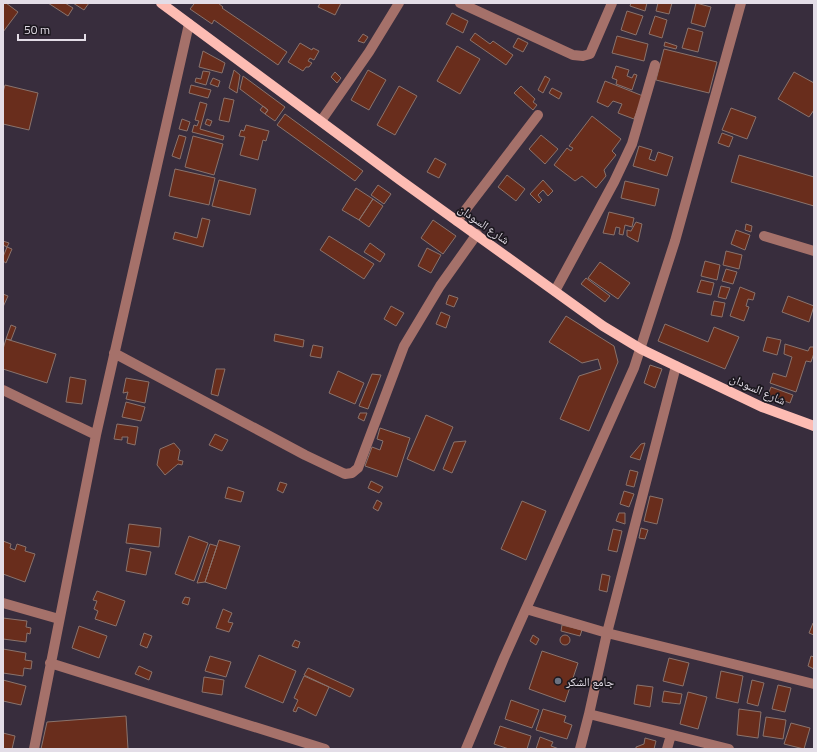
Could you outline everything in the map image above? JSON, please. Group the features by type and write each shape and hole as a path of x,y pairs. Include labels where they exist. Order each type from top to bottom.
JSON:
{"main road":[{"name":"شارع السودان","path":"161,3 457,221 603,326 641,349 762,407 814,426"}],"street":[{"path":"321,121 369,52 399,3"},
{"path":"460,3 573,55 584,56 590,54 612,3"},
{"path":"466,749 504,658 634,368 675,241 741,3"},
{"path":"34,749 96,435 189,24"},
{"path":"555,291 614,182 632,144 655,66"},
{"path":"457,221 538,115"},
{"path":"114,353 305,456 345,474 352,473 358,468 404,346 440,286 477,234"},
{"path":"764,236 814,251"},
{"path":"580,749 607,633 676,366"},
{"path":"3,390 96,435"},
{"path":"3,603 59,619"},
{"path":"526,609 607,633 814,684"},
{"path":"50,663 325,749"},
{"path":"589,714 729,749"},
{"path":"667,749 671,735"}],"building":[{"path":"3,3 6,3 18,12 3,32"},
{"path":"48,3 65,3 73,8 68,16"},
{"path":"73,3 89,3 84,10"},
{"path":"193,3 218,3 223,7 222,8 287,52 278,65 214,20 212,24 190,9 194,4"},
{"path":"320,3 341,3 335,15 318,7"},
{"path":"631,3 647,3 645,11 630,6"},
{"path":"658,3 672,3 669,14 656,11"},
{"path":"696,3 711,7 705,27 691,23"},
{"path":"627,11 643,16 636,35 621,30"},
{"path":"452,13 468,21 463,33 446,24"},
{"path":"655,16 667,20 662,38 649,34"},
{"path":"688,28 703,32 698,52 682,48"},
{"path":"475,33 490,44 493,41 513,55 506,65 470,40"},
{"path":"363,34 368,37 364,43 358,41"},
{"path":"617,36 648,44 644,61 612,53"},
{"path":"518,38 528,43 523,52 513,47"},
{"path":"665,42 677,46 676,49 664,46"},
{"path":"300,43 312,50 313,48 319,51 314,60 310,58 308,61 312,63 303,71 288,62"},
{"path":"457,46 480,59 460,94 437,81"},
{"path":"664,49 717,62 709,93 656,80"},
{"path":"203,51 225,63 222,73 199,67"},
{"path":"616,66 629,70 627,76 632,78 634,74 637,75 632,90 616,84 617,80 612,78"},
{"path":"234,70 240,75 237,93 229,88"},
{"path":"368,70 386,80 369,110 351,100"},
{"path":"203,71 210,72 206,85 195,82 196,78 201,79"},
{"path":"335,72 341,78 337,83 331,77"},
{"path":"794,72 814,83 814,110 809,117 778,99"},
{"path":"243,76 285,107 275,121 265,114 268,110 240,89"},
{"path":"545,76 550,79 543,93 538,90"},
{"path":"213,78 220,81 218,87 210,84"},
{"path":"605,81 643,96 634,119 618,113 622,104 613,101 608,107 597,102"},
{"path":"5,85 38,93 29,130 3,124 3,92"},
{"path":"191,85 211,90 208,98 189,93"},
{"path":"399,86 417,96 395,135 377,125"},
{"path":"521,86 535,99 533,102 537,105 533,110 514,93"},
{"path":"552,88 562,93 559,99 549,93"},
{"path":"224,98 234,100 229,122 219,120"},
{"path":"200,102 207,104 200,129 224,136 223,140 192,132 194,125 197,126 199,121 195,120"},
{"path":"263,106 268,110 265,114 260,110"},
{"path":"731,108 756,117 747,139 722,130"},
{"path":"285,114 363,171 355,181 277,125"},
{"path":"592,116 621,139 612,151 616,155 604,170 606,176 596,188 582,176 575,181 554,165 567,148 571,151 573,148 569,146"},
{"path":"182,119 190,122 187,131 179,129"},
{"path":"207,119 212,121 210,126 205,124"},
{"path":"246,125 269,131 266,141 263,140 258,160 240,155 245,137 239,136 241,130 244,131"},
{"path":"722,133 733,137 729,147 718,143"},
{"path":"179,135 186,137 180,159 172,156"},
{"path":"541,135 558,149 545,164 529,149"},
{"path":"193,136 223,144 214,175 185,167"},
{"path":"639,146 652,150 649,159 655,161 658,152 673,157 667,176 633,166"},
{"path":"739,155 814,177 814,206 731,182"},
{"path":"435,158 446,164 439,178 427,172"},
{"path":"175,169 215,178 209,205 169,196"},
{"path":"507,175 525,189 516,201 498,187"},
{"path":"219,180 256,189 250,215 212,206"},
{"path":"543,180 553,191 548,196 543,190 538,195 542,200 539,203 530,194"},
{"path":"625,181 659,189 655,206 621,198"},
{"path":"378,185 391,194 384,204 371,195"},
{"path":"356,188 373,199 359,220 342,210"},
{"path":"373,199 383,206 369,227 359,220"},
{"path":"609,212 634,218 632,227 625,225 623,235 619,234 620,228 616,227 614,235 603,233"},
{"path":"202,218 210,220 203,247 173,239 175,232 197,238"},
{"path":"433,220 456,236 443,254 421,238"},
{"path":"636,222 642,224 638,242 627,236 627,230 631,231"},
{"path":"746,224 752,226 751,232 745,230"},
{"path":"736,230 750,235 745,250 731,244"},
{"path":"329,236 374,264 364,279 320,250"},
{"path":"3,241 9,243 7,247 3,245"},
{"path":"370,243 385,254 380,262 364,252"},
{"path":"7,247 12,249 6,263 3,261 3,257"},
{"path":"427,248 441,255 431,273 418,266"},
{"path":"726,251 742,255 739,269 723,265"},
{"path":"705,261 720,265 717,280 701,276"},
{"path":"600,262 630,283 618,299 588,278"},
{"path":"726,269 737,272 733,284 722,281"},
{"path":"586,278 610,296 605,302 581,284"},
{"path":"701,280 714,283 711,295 697,292"},
{"path":"721,286 730,288 726,299 718,297"},
{"path":"740,287 755,293 753,300 748,299 746,306 749,307 744,321 730,316"},
{"path":"3,294 8,296 3,307"},
{"path":"449,295 458,298 454,307 446,304"},
{"path":"788,296 814,306 809,322 782,312"},
{"path":"714,301 725,303 722,317 711,315"},
{"path":"391,306 404,313 396,326 384,319"},
{"path":"441,312 450,316 446,328 436,324"},
{"path":"566,316 614,346 618,362 589,431 560,419 579,376 601,369 598,359 582,363 549,342"},
{"path":"665,324 708,342 714,327 739,337 725,369 658,341"},
{"path":"11,325 16,327 11,340 6,339"},
{"path":"275,334 304,340 303,347 274,341"},
{"path":"767,337 781,340 777,355 763,351"},
{"path":"6,339 56,354 47,383 3,369 3,349"},
{"path":"785,344 808,351 810,347 814,347 811,362 806,361 796,392 770,383 773,373 786,377 792,357 784,354"},
{"path":"313,345 323,347 321,358 310,356"},
{"path":"650,365 662,369 655,388 644,383"},
{"path":"216,369 225,369 218,396 211,394"},
{"path":"338,371 364,383 355,404 329,393"},
{"path":"372,374 381,375 368,409 359,406"},
{"path":"70,377 86,380 82,404 66,402"},
{"path":"126,378 149,382 145,403 126,399 128,392 123,393"},
{"path":"771,387 793,395 790,403 768,395"},
{"path":"126,402 145,407 141,421 122,417"},
{"path":"360,413 367,413 364,421 358,418"},
{"path":"426,415 453,427 434,471 407,459"},
{"path":"117,424 138,427 135,445 127,443 128,437 122,437 122,440 114,439"},
{"path":"380,428 410,438 397,477 365,466 372,447 380,450 383,441 377,439"},
{"path":"215,434 228,440 222,451 209,445"},
{"path":"466,441 452,473 443,469 454,442"},
{"path":"174,443 180,450 178,460 183,461 182,465 178,464 165,475 157,465 160,449"},
{"path":"645,443 640,460 630,457 641,444"},
{"path":"630,470 638,472 634,487 626,485"},
{"path":"371,481 383,487 379,493 368,488"},
{"path":"280,482 287,484 283,493 277,490"},
{"path":"228,487 244,492 241,502 225,498"},
{"path":"624,491 634,494 629,507 620,504"},
{"path":"650,496 663,499 657,524 644,521"},
{"path":"377,500 382,503 378,511 373,508"},
{"path":"522,501 546,511 526,560 501,549"},
{"path":"619,513 625,513 625,524 616,521"},
{"path":"129,524 161,528 159,547 126,543"},
{"path":"641,528 648,530 645,539 639,538"},
{"path":"613,529 622,531 617,552 608,550"},
{"path":"189,536 208,543 194,581 175,574"},
{"path":"219,540 240,546 226,589 205,582"},
{"path":"3,541 11,544 10,548 15,550 17,544 26,547 25,551 35,554 25,582 3,574"},
{"path":"210,544 217,546 205,582 197,583"},
{"path":"130,548 151,552 146,575 126,571"},
{"path":"602,574 610,576 607,592 599,590"},
{"path":"97,591 125,601 116,626 95,619 98,611 94,609 97,601 93,600"},
{"path":"185,597 190,598 188,605 182,603"},
{"path":"223,609 232,613 228,622 233,623 229,632 216,628"},
{"path":"3,618 27,621 26,627 31,628 30,634 27,633 26,642 3,639"},
{"path":"813,623 814,624 814,635 809,633"},
{"path":"562,625 582,630 580,636 561,631"},
{"path":"79,626 107,636 99,658 72,648"},
{"path":"144,633 152,636 147,648 140,645"},
{"path":"533,635 539,639 536,645 530,641"},
{"path":"563,635 567,635 569,636 569,644 563,645 560,642 560,638"},
{"path":"295,640 300,642 298,648 292,646"},
{"path":"3,649 26,653 25,660 32,661 31,669 24,668 23,676 3,673"},
{"path":"542,651 578,663 565,702 529,689"},
{"path":"259,655 296,671 283,703 245,687"},
{"path":"210,656 231,662 226,677 205,671"},
{"path":"811,656 814,657 814,669 808,666"},
{"path":"669,658 689,663 683,686 663,681"},
{"path":"139,666 152,672 149,680 135,674"},
{"path":"308,668 354,689 350,697 304,675"},
{"path":"721,671 743,676 738,703 716,698"},
{"path":"304,676 329,687 316,716 298,707 296,712 293,711 298,700 294,698"},
{"path":"204,677 224,680 222,695 202,692"},
{"path":"3,680 26,686 21,705 3,701"},
{"path":"752,680 764,683 758,706 747,703"},
{"path":"637,685 653,687 650,707 634,704"},
{"path":"778,685 791,688 785,712 772,709"},
{"path":"664,691 682,694 680,704 662,702"},
{"path":"688,692 707,697 698,729 680,724"},
{"path":"511,700 539,710 532,728 505,719"},
{"path":"543,709 566,716 564,722 572,725 567,739 536,730"},
{"path":"739,709 761,712 758,738 737,735"},
{"path":"126,716 128,749 41,749 47,722"},
{"path":"766,717 786,720 783,739 763,736"},
{"path":"791,723 810,728 804,749 784,744"},
{"path":"500,726 531,736 527,749 509,749 494,744"},
{"path":"3,733 15,736 12,749 3,749"},
{"path":"540,737 553,742 551,746 559,749 536,749"},
{"path":"645,738 656,741 654,749 636,749 636,747 644,744"}],"place":[{"name":"جامع الشكر","path":"558,681"}]}
